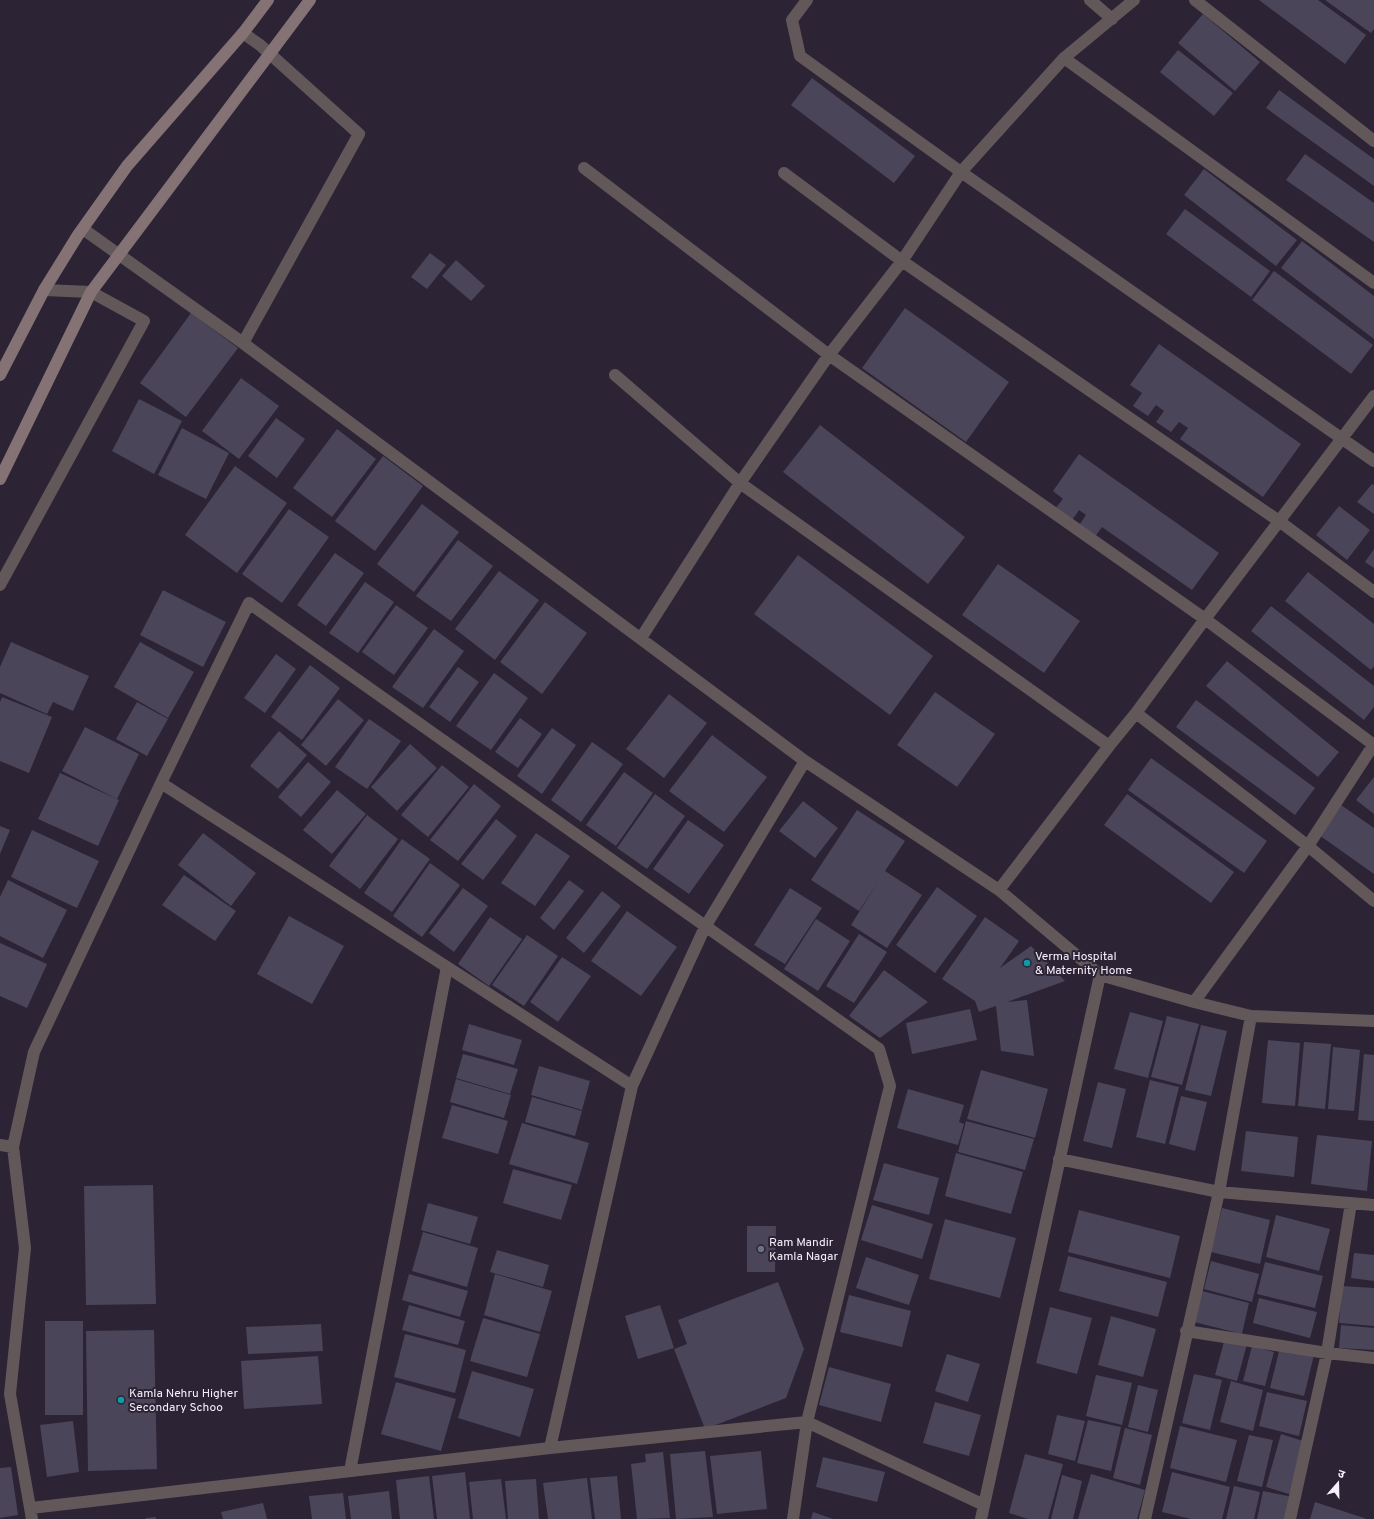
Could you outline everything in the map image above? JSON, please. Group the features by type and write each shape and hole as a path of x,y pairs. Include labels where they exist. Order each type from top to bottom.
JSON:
{"main road":[{"path":"0,375 44,290 83,229 127,166 243,33 268,0"},
{"path":"0,479 91,292 310,0"}],"street":[{"path":"807,0 792,20 800,56 961,172 1374,461"},
{"path":"1090,0 1112,19"},
{"path":"641,638 740,483 828,354 902,261 961,172 1064,58 1134,0"},
{"path":"1195,0 1374,141"},
{"path":"243,33 270,53 359,134 243,343"},
{"path":"1064,58 1374,283"},
{"path":"584,168 828,354 1205,619 1374,745 1308,846 1194,1002"},
{"path":"784,172 902,261 1279,521 1374,592"},
{"path":"83,229 243,343 805,760 999,890 1100,975 1194,1002 1251,1016 1374,1021"},
{"path":"0,585 144,321 91,292 44,290"},
{"path":"615,375 740,483 1109,746"},
{"path":"999,890 1136,713 1205,619 1374,396"},
{"path":"793,1519 807,1422 890,1086 879,1049 249,603 161,783 34,1052 12,1146 25,1248 10,1394 32,1513 350,1471 550,1448 807,1422 984,1505"},
{"path":"1136,713 1308,846 1374,901"},
{"path":"550,1448 632,1086 705,926 805,760"},
{"path":"161,783 632,1086"},
{"path":"350,1471 447,967"},
{"path":"981,1519 1100,975"},
{"path":"1145,1519 1186,1331 1219,1192 1251,1016"},
{"path":"0,1145 12,1146"},
{"path":"1059,1159 1219,1192 1374,1205"},
{"path":"1290,1519 1327,1353 1351,1203"},
{"path":"1186,1331 1327,1353 1374,1358"}],"building":[{"path":"1259,0 1318,0 1366,35 1345,64"},
{"path":"1325,0 1374,0 1374,29 1371,33"},
{"path":"1203,14 1260,62 1235,91 1178,43"},
{"path":"1178,50 1233,93 1214,116 1160,72"},
{"path":"812,78 915,156 894,183 791,105"},
{"path":"1279,90 1374,159 1374,186 1266,108"},
{"path":"1305,154 1374,203 1374,242 1286,180"},
{"path":"1204,169 1297,240 1276,266 1184,195"},
{"path":"1185,209 1270,271 1251,297 1166,234"},
{"path":"1302,241 1374,296 1374,339 1281,268"},
{"path":"430,253 446,265 427,289 411,277"},
{"path":"456,260 485,286 471,301 442,276"},
{"path":"1274,271 1373,345 1351,374 1252,300"},
{"path":"905,308 1009,382 966,442 862,368"},
{"path":"191,313 238,348 186,417 140,383"},
{"path":"1159,344 1301,444 1263,497 1180,439 1188,428 1179,422 1171,432 1156,422 1164,411 1156,405 1148,416 1133,406 1142,393 1130,385"},
{"path":"241,378 279,406 239,459 202,431"},
{"path":"139,399 182,421 154,474 112,451"},
{"path":"276,418 305,439 277,478 248,456"},
{"path":"820,425 965,537 928,584 783,472"},
{"path":"182,428 229,453 206,499 158,475"},
{"path":"337,429 376,459 332,517 293,488"},
{"path":"1079,454 1219,553 1192,590 1102,527 1094,538 1078,527 1086,515 1079,510 1071,522 1054,510 1063,499 1053,491"},
{"path":"383,456 423,486 375,551 335,521"},
{"path":"235,466 287,503 237,573 185,535"},
{"path":"1372,484 1374,485 1374,514 1357,502"},
{"path":"422,504 459,532 414,592 377,564"},
{"path":"1339,506 1370,530 1347,560 1316,535"},
{"path":"289,509 329,537 282,603 242,574"},
{"path":"458,540 493,566 451,621 416,596"},
{"path":"1374,549 1374,568 1365,562"},
{"path":"335,553 364,573 326,626 297,605"},
{"path":"798,555 933,656 890,715 754,614"},
{"path":"998,564 1080,621 1044,673 962,615"},
{"path":"499,571 539,600 495,660 455,629"},
{"path":"1308,572 1374,624 1374,666 1371,670 1285,601"},
{"path":"365,582 394,602 358,653 329,633"},
{"path":"163,590 226,622 203,667 140,635"},
{"path":"545,602 587,633 542,694 500,662"},
{"path":"396,605 428,628 394,675 362,652"},
{"path":"1271,606 1374,686 1374,707 1364,720 1251,631"},
{"path":"434,629 464,651 423,708 392,687"},
{"path":"11,642 89,676 73,711 53,702 47,714 0,693 0,667"},
{"path":"140,642 194,672 168,718 114,687"},
{"path":"276,654 296,669 265,713 244,698"},
{"path":"1227,661 1339,752 1318,777 1206,686"},
{"path":"310,665 340,688 302,740 271,717"},
{"path":"458,667 479,682 450,722 429,707"},
{"path":"494,673 528,698 491,750 456,726"},
{"path":"935,692 995,734 957,787 897,745"},
{"path":"669,694 707,723 664,778 626,749"},
{"path":"2,697 52,717 29,773 0,761 0,702"},
{"path":"338,699 364,720 326,766 301,745"},
{"path":"1196,700 1315,788 1295,815 1176,727"},
{"path":"137,702 168,719 147,756 116,739"},
{"path":"520,718 542,734 518,768 495,752"},
{"path":"369,719 401,741 367,789 335,767"},
{"path":"85,727 139,754 117,799 62,771"},
{"path":"552,728 576,745 542,794 517,776"},
{"path":"279,731 307,755 278,789 250,766"},
{"path":"712,735 767,777 724,832 669,791"},
{"path":"592,742 623,764 581,822 551,800"},
{"path":"410,744 437,768 397,811 371,787"},
{"path":"1151,758 1267,841 1244,873 1128,790"},
{"path":"308,762 331,782 301,817 278,797"},
{"path":"442,765 469,787 428,837 401,815"},
{"path":"624,772 653,793 616,846 586,825"},
{"path":"60,773 119,800 98,846 38,819"},
{"path":"1374,777 1374,814 1356,800"},
{"path":"474,784 501,806 458,861 430,840"},
{"path":"337,790 366,814 332,854 303,830"},
{"path":"655,794 685,816 647,869 617,848"},
{"path":"1127,794 1234,872 1211,903 1104,825"},
{"path":"803,801 838,828 815,858 779,831"},
{"path":"1341,805 1374,828 1374,874 1319,835"},
{"path":"857,810 905,841 885,871 922,895 887,948 851,925 878,882 859,911 811,880"},
{"path":"367,815 398,839 360,889 329,866"},
{"path":"496,819 517,836 483,880 461,864"},
{"path":"688,820 724,845 689,894 653,869"},
{"path":"0,826 10,830 0,854"},
{"path":"32,830 99,861 77,908 11,877"},
{"path":"203,833 256,873 231,906 178,865"},
{"path":"536,833 570,856 535,906 501,883"},
{"path":"402,839 430,859 392,912 364,893"},
{"path":"430,863 460,885 422,937 393,916"},
{"path":"184,875 236,911 215,941 162,905"},
{"path":"8,880 67,910 43,958 0,936 0,897"},
{"path":"569,880 584,891 554,930 540,918"},
{"path":"937,887 977,916 935,973 896,945"},
{"path":"463,888 488,906 454,952 429,933"},
{"path":"790,888 822,908 785,964 754,945"},
{"path":"602,891 621,906 584,953 566,938"},
{"path":"627,911 677,947 641,996 591,961"},
{"path":"289,916 344,946 312,1004 257,974"},
{"path":"490,917 522,939 489,986 458,964"},
{"path":"985,917 1019,941 1000,968 1031,946 1065,981 1007,1002 1027,1000 1034,1056 1001,1051 996,1006 979,1012 975,1001 942,979"},
{"path":"816,919 850,941 818,991 784,969"},
{"path":"859,934 887,952 854,1003 826,986"},
{"path":"527,935 558,956 524,1006 492,985"},
{"path":"0,943 47,964 27,1008 0,996"},
{"path":"562,957 591,976 558,1022 530,1002"},
{"path":"884,970 928,1002 880,1038 849,1016"},
{"path":"970,1009 977,1040 912,1054 906,1023"},
{"path":"1130,1012 1163,1021 1148,1078 1114,1069"},
{"path":"1167,1016 1199,1024 1182,1085 1151,1077"},
{"path":"469,1024 522,1040 514,1065 462,1050"},
{"path":"1201,1025 1227,1031 1211,1096 1185,1090"},
{"path":"1268,1040 1300,1043 1295,1106 1262,1103"},
{"path":"1304,1042 1331,1044 1325,1109 1298,1106"},
{"path":"1333,1047 1360,1050 1354,1111 1328,1109"},
{"path":"463,1054 518,1069 510,1094 456,1078"},
{"path":"1364,1054 1374,1055 1374,1121 1358,1120"},
{"path":"539,1066 590,1081 582,1110 531,1095"},
{"path":"981,1070 1048,1089 1035,1138 967,1119"},
{"path":"456,1079 511,1095 504,1118 450,1102"},
{"path":"1150,1080 1179,1087 1165,1144 1136,1137"},
{"path":"1098,1082 1126,1089 1112,1148 1083,1141"},
{"path":"908,1089 964,1105 959,1122 964,1124 958,1145 897,1128"},
{"path":"1181,1096 1207,1102 1195,1151 1169,1144"},
{"path":"532,1097 582,1111 575,1136 525,1122"},
{"path":"452,1105 508,1121 498,1154 442,1138"},
{"path":"966,1121 1034,1139 1025,1170 958,1152"},
{"path":"522,1123 589,1143 577,1184 509,1164"},
{"path":"1246,1131 1298,1137 1294,1177 1241,1171"},
{"path":"1317,1135 1372,1141 1367,1191 1311,1184"},
{"path":"956,1153 1023,1172 1011,1214 945,1196"},
{"path":"884,1163 939,1178 929,1215 873,1200"},
{"path":"513,1169 572,1185 561,1220 503,1203"},
{"path":"153,1185 156,1304 86,1305 84,1186"},
{"path":"428,1203 478,1217 470,1244 421,1230"},
{"path":"872,1205 933,1224 922,1259 861,1240"},
{"path":"1222,1208 1270,1220 1260,1264 1211,1252"},
{"path":"1079,1210 1180,1236 1170,1278 1068,1252"},
{"path":"1276,1215 1330,1229 1319,1271 1266,1257"},
{"path":"945,1219 1016,1238 1000,1298 929,1279"},
{"name":"Ram Mandir Kamla Nagar","path":"747,1226 776,1226 775,1272 747,1272"},
{"path":"423,1232 478,1248 467,1287 412,1271"},
{"path":"497,1250 549,1265 543,1287 490,1272"},
{"path":"1354,1253 1374,1255 1374,1281 1351,1278"},
{"path":"1068,1256 1167,1282 1158,1317 1059,1291"},
{"path":"866,1257 919,1275 909,1305 856,1288"},
{"path":"1211,1261 1259,1274 1252,1302 1204,1289"},
{"path":"1265,1262 1323,1276 1315,1308 1257,1294"},
{"path":"409,1274 468,1291 460,1317 402,1300"},
{"path":"495,1274 552,1291 540,1332 484,1315"},
{"path":"778,1282 804,1349 786,1398 705,1429 674,1349 687,1344 678,1320"},
{"path":"1342,1286 1374,1288 1374,1326 1339,1323"},
{"path":"1202,1291 1249,1303 1242,1334 1194,1322"},
{"path":"849,1295 911,1311 902,1347 840,1332"},
{"path":"1259,1298 1317,1312 1310,1338 1253,1323"},
{"path":"409,1305 465,1321 458,1345 402,1330"},
{"path":"660,1305 674,1348 638,1359 625,1316"},
{"path":"1050,1307 1092,1318 1077,1374 1036,1363"},
{"path":"1111,1316 1156,1329 1143,1377 1098,1365"},
{"path":"483,1318 540,1334 527,1377 470,1361"},
{"path":"45,1321 83,1321 83,1415 45,1415"},
{"path":"321,1324 323,1351 248,1354 246,1327"},
{"path":"1341,1325 1374,1328 1374,1350 1339,1348"},
{"name":"Kamla Nehru Higher Secondary Schoo","path":"154,1330 157,1469 88,1471 86,1331"},
{"path":"405,1334 466,1350 455,1393 394,1377"},
{"path":"1225,1338 1247,1344 1237,1381 1215,1375"},
{"path":"1252,1346 1274,1352 1265,1386 1243,1381"},
{"path":"1280,1347 1314,1355 1304,1396 1270,1388"},
{"path":"947,1354 980,1364 968,1402 935,1391"},
{"path":"318,1356 322,1404 244,1409 241,1361"},
{"path":"829,1367 891,1384 881,1422 819,1405"},
{"path":"472,1371 534,1389 520,1437 458,1418"},
{"path":"1194,1374 1222,1380 1210,1430 1182,1423"},
{"path":"1096,1375 1132,1383 1122,1425 1086,1416"},
{"path":"1231,1381 1263,1390 1253,1431 1220,1422"},
{"path":"396,1382 456,1399 441,1451 381,1434"},
{"path":"1138,1385 1158,1390 1148,1432 1128,1427"},
{"path":"1267,1392 1307,1401 1299,1436 1259,1426"},
{"path":"935,1402 981,1415 969,1456 923,1443"},
{"path":"1057,1415 1085,1421 1075,1461 1048,1454"},
{"path":"1088,1420 1121,1427 1111,1471 1077,1463"},
{"path":"73,1421 79,1472 47,1477 40,1425"},
{"path":"1180,1426 1237,1440 1226,1482 1170,1468"},
{"path":"1125,1428 1152,1435 1140,1485 1113,1478"},
{"path":"1281,1434 1306,1442 1292,1495 1266,1487"},
{"path":"1249,1435 1273,1440 1262,1487 1237,1481"},
{"path":"705,1451 713,1517 676,1519 670,1454"},
{"path":"761,1451 767,1509 717,1514 710,1456"},
{"path":"663,1452 670,1518 637,1519 631,1464 646,1462 645,1454"},
{"path":"1025,1454 1063,1464 1048,1519 1028,1519 1009,1513"},
{"path":"823,1457 885,1472 877,1502 816,1487"},
{"path":"11,1467 18,1515 0,1518 0,1468"},
{"path":"465,1472 470,1519 437,1519 432,1476"},
{"path":"1172,1472 1230,1487 1222,1519 1191,1519 1162,1512"},
{"path":"1091,1474 1145,1490 1137,1519 1078,1519"},
{"path":"1062,1475 1082,1481 1073,1519 1051,1519"},
{"path":"429,1476 434,1519 400,1519 396,1480"},
{"path":"617,1476 621,1519 595,1519 590,1478"},
{"path":"587,1478 592,1519 548,1519 543,1483"},
{"path":"501,1479 506,1519 473,1519 469,1482"},
{"path":"536,1479 539,1519 508,1519 505,1481"},
{"path":"1234,1486 1260,1492 1254,1519 1226,1519"},
{"path":"389,1491 392,1519 351,1519 348,1496"},
{"path":"1263,1491 1293,1497 1288,1519 1257,1519"},
{"path":"343,1493 346,1519 312,1519 309,1496"},
{"path":"1315,1502 1367,1519 1310,1519"},
{"path":"263,1503 267,1519 223,1519 221,1512"},
{"path":"813,1512 833,1519 811,1519"},
{"path":"156,1517 156,1519 146,1519 146,1518"}],"place":[{"name":"Verma Hospital & Maternity Home","path":"1027,963"},
{"name":"Ram Mandir Kamla Nagar","path":"761,1249"},
{"name":"Kamla Nehru Higher Secondary Schoo","path":"121,1400"}]}
